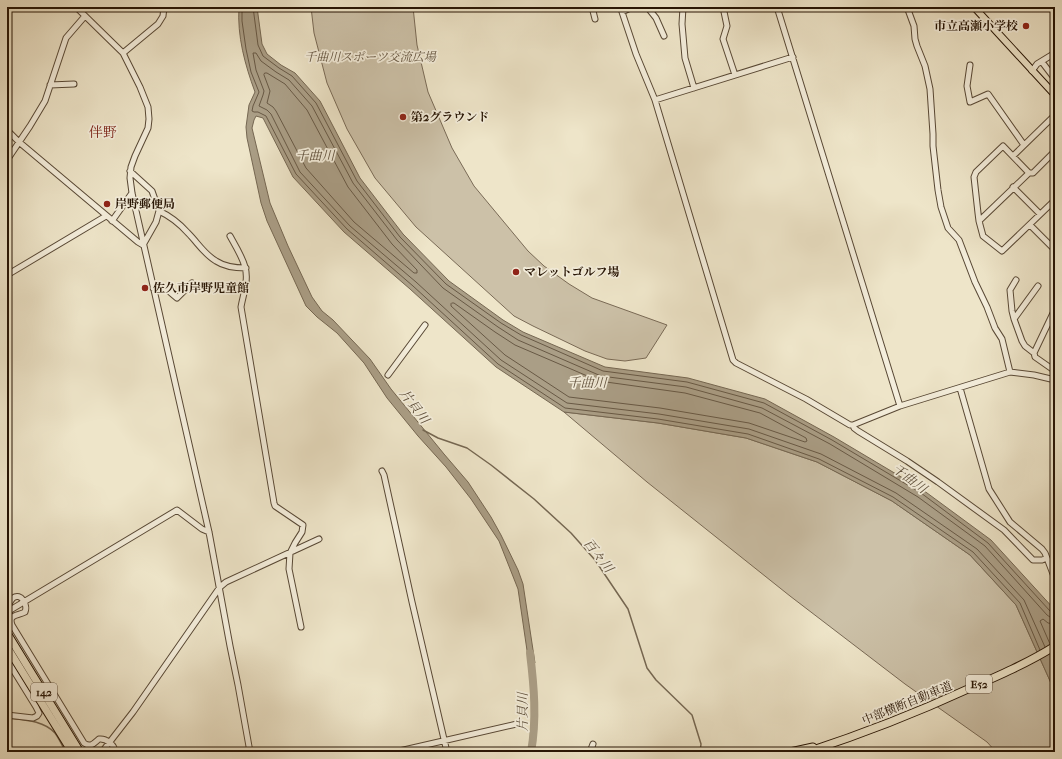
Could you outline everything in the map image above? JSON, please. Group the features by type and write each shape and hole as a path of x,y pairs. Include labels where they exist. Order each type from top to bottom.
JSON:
{"highway":[{"name":"142","path":"7,633 80,752"},
{"name":"中部横断自動車道","path":"807,752 850,738 957,694 1009,670 1055,646"},
{"name":"142","path":"7,647 39,705 72,752"},
{"path":"790,752 850,738"},
{"path":"819,752 850,738"}],"main road":[{"path":"974,7 1055,95"}],"street":[{"path":"76,7 123,53 140,87 148,108 148,128 135,156 130,172 132,193 209,532 250,752"},
{"path":"123,53 158,24 163,16 164,7"},
{"path":"592,7 595,19"},
{"path":"632,7 622,12 636,54 655,100 733,360 740,366 806,399 844,422 853,425 858,431 944,486 1004,530 1033,560 1042,560 1047,558"},
{"path":"647,7 656,18 664,36"},
{"path":"683,7 682,24 685,58 694,88"},
{"path":"722,7 726,26 723,39 735,75"},
{"path":"777,7 900,406"},
{"path":"907,7 914,26 916,46 925,66 930,89 933,146 941,207 948,228 959,240 975,282 995,328 1002,339 1010,372"},
{"path":"7,160 42,106 66,38 85,16"},
{"path":"1032,71 1037,64 1055,53"},
{"path":"655,100 793,57"},
{"path":"1042,62 1055,79"},
{"path":"970,64 967,86 970,102 988,94 1024,145"},
{"path":"50,85 74,84"},
{"path":"1013,156 1055,115"},
{"path":"7,130 106,216 143,245"},
{"path":"1029,173 1003,146 976,172 974,177 982,236 1002,251 1055,200"},
{"path":"979,220 1013,187 1029,173 1033,173 1055,151"},
{"path":"130,172 152,191 159,211 156,222 143,245"},
{"path":"1013,187 1040,214"},
{"path":"112,221 132,193"},
{"path":"159,211 166,214 188,232 200,248 210,257 231,267 246,268"},
{"path":"7,275 106,216"},
{"path":"1030,225 1055,250"},
{"path":"230,236 246,268 246,282 241,307 274,503 275,506 303,525 302,532 290,553 290,569 301,627"},
{"path":"1016,280 1010,290 1012,311 1022,341 1025,346 1034,353 1035,357 1055,372"},
{"path":"153,288 164,287 177,298 192,283"},
{"path":"1014,319 1038,286"},
{"path":"1034,353 1055,309"},
{"path":"388,375 425,325"},
{"path":"853,425 900,406 1010,372 1034,375 1055,380"},
{"path":"960,388 989,489 1010,522 1042,549 1055,579"},
{"path":"382,471 447,752"},
{"path":"7,612 177,510 202,529 209,532"},
{"path":"102,752 157,679 220,587 226,582 319,539"},
{"path":"7,606 15,597 19,597 24,602 27,608 26,610 23,614 13,616 11,620 12,625 84,743 92,745 101,738 109,743 115,749 115,752"},
{"path":"7,660 39,705 37,716 33,718 7,715"},
{"path":"395,752 521,724"},
{"path":"590,752 593,744"}],"green space":[{"name":"千曲川スポーツ交流広場","path":"311,7 413,7 417,45 428,92 452,148 474,186 528,251 544,266 592,298 667,325 646,358 625,361 607,359 585,351 514,316 416,227 375,178 347,129 327,83 314,33"},
{"path":"564,412 658,423 746,438 817,462 892,501 970,555 1016,605 1055,692 1055,752 996,752 987,742 905,684 790,596 647,482"}],"water":[{"name":"千曲川","path":"239,7 257,7 262,44 267,54 281,65 295,73 320,101 360,178 403,234 449,281 503,320 523,332 605,367 688,378 765,399 834,437 923,490 991,540 1055,610 1055,692 1016,605 970,555 892,501 817,462 746,438 658,423 564,412 496,367 410,289 344,232 293,177 263,118 256,116 252,128 270,203 312,297 322,311 333,320 370,359 391,389 468,482 501,535 523,584 535,663 529,664 518,589 499,541 471,499 446,467 387,398 364,363 337,333 306,306 267,221 261,203 247,138 246,127 249,105 255,92 242,50 239,29"}],"waterway":[{"path":"7,166 15,152"},
{"name":"百々川","path":"423,430 438,438 467,448 491,465 534,499 571,533 595,560 628,609 647,668 656,680 692,715 701,744 700,752"},
{"name":"片貝川","path":"530,653 534,702 534,727 531,752"},
{"path":"7,718 32,721 45,725 55,733 66,752"}],"place":[{"name":"市立高瀬小学校","path":"1026,26"},
{"name":"第2グラウンド","path":"403,117"},
{"name":"岸野郵便局","path":"107,204"},
{"name":"マレットゴルフ場","path":"516,272"},
{"name":"佐久市岸野児童館","path":"145,288"}],"district":[{"name":"伴野","path":"103,132"}]}
